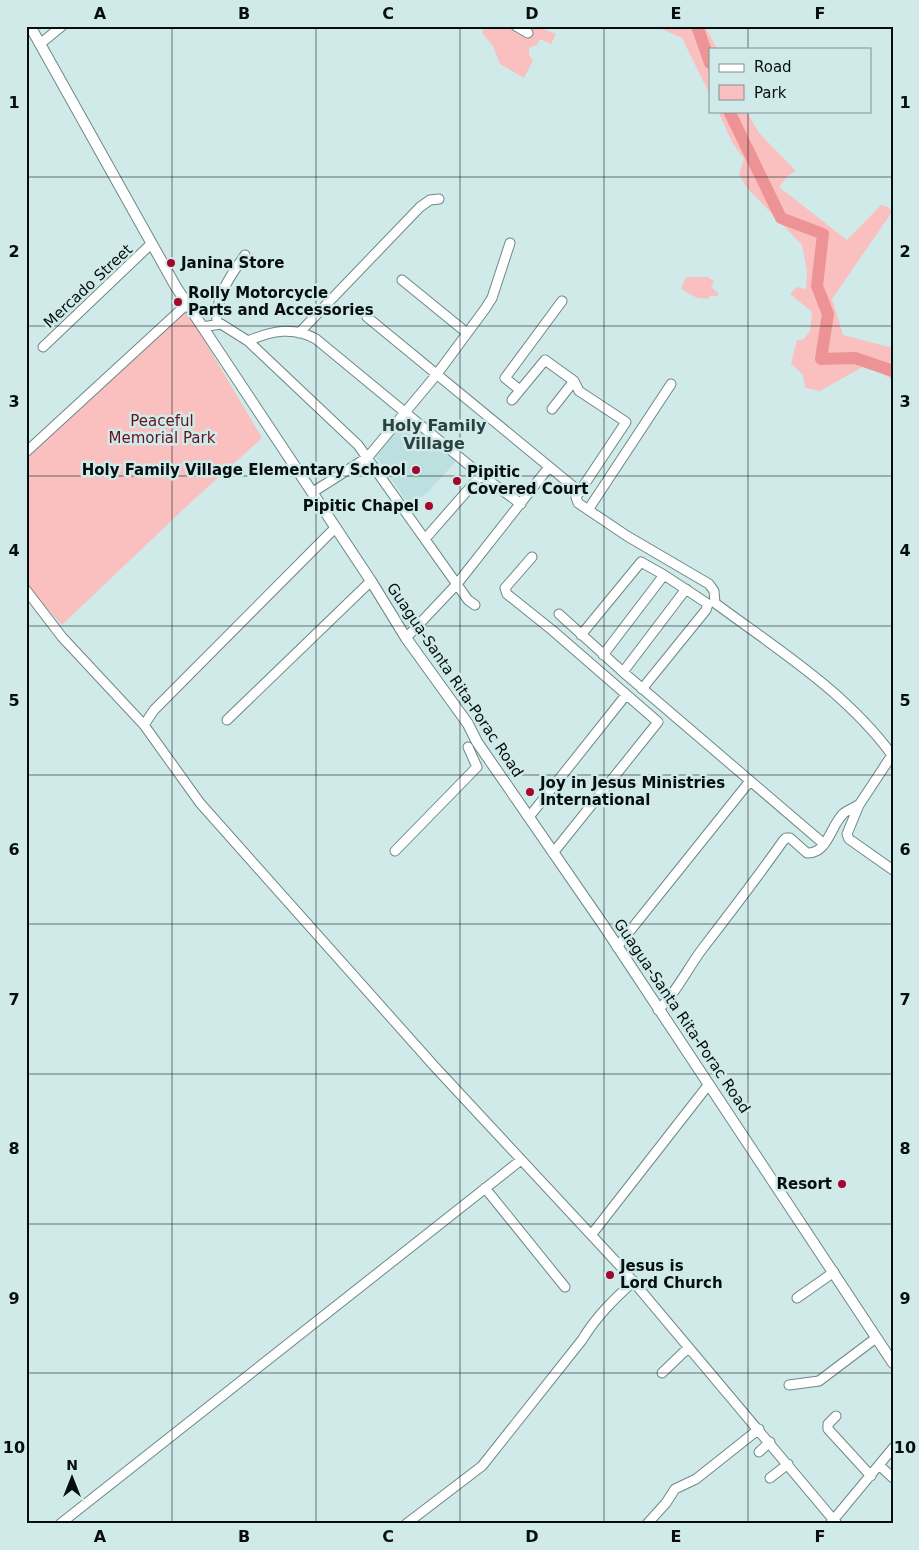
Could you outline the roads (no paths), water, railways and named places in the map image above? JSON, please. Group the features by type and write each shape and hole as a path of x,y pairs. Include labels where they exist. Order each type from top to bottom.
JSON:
{"main road":[{"name":"Guagua-Santa Rita-Porac Road","path":"30,26 187,304 313,492 406,638 468,724 477,742 709,1084 893,1363"}],"street":[{"path":"40,44 62,26"},
{"path":"516,26 528,33"},
{"path":"299,333 420,207 430,200 439,199"},
{"path":"313,492 368,457 437,374 492,298 510,243"},
{"name":"Mercado Street","path":"43,347 152,244"},
{"path":"217,324 216,308 233,273 245,255"},
{"path":"402,280 467,333"},
{"path":"520,390 505,378 562,301"},
{"path":"26,452 187,304"},
{"path":"367,318 580,492"},
{"path":"202,327 217,324 225,326 248,341 368,457 468,600 475,605"},
{"path":"248,341 274,331 299,333 313,337 481,475 521,504"},
{"path":"512,400 546,360 574,381 579,391 626,422 576,499 588,510 627,536 709,584 714,592 715,603 791,657 877,734 892,756 859,805 847,834 849,838 893,870"},
{"path":"552,409 574,381"},
{"path":"588,510 671,384"},
{"path":"406,638 457,584 549,467"},
{"path":"425,538 481,475"},
{"path":"144,725 154,710 335,528"},
{"path":"532,556 505,588 507,594 552,630 658,722 553,853"},
{"path":"581,635 638,563 643,563 664,575 706,602 708,607 642,689"},
{"path":"603,655 664,575"},
{"path":"227,720 371,581"},
{"path":"26,590 62,637 144,725 200,803 521,1160 634,1281 688,1348 760,1429 834,1522 893,1448"},
{"path":"622,672 686,590"},
{"path":"559,614 622,672 824,844"},
{"path":"529,817 626,695"},
{"path":"396,851 477,767 468,747"},
{"path":"617,947 750,781"},
{"path":"658,1010 671,997 701,951 737,906 783,841 786,838 790,838 807,853 812,853 824,844 843,814 859,805"},
{"path":"836,823 849,827"},
{"path":"592,1234 709,1084"},
{"path":"60,1524 521,1160"},
{"path":"485,1188 564,1287"},
{"path":"797,1298 834,1272"},
{"path":"406,1524 482,1466 582,1340 595,1319 609,1303 634,1281"},
{"path":"789,1385 819,1381 876,1338"},
{"path":"662,1374 688,1348"},
{"path":"836,1416 828,1424 828,1430 871,1476"},
{"path":"647,1524 666,1503 675,1488 696,1479 760,1429"},
{"path":"759,1452 770,1442"},
{"path":"770,1478 788,1464"},
{"path":"879,1465 893,1478"}],"waterway":[{"path":"697,26 709,60"},
{"path":"729,112 781,218 823,234 817,286 828,314 821,359 855,358 893,371"}],"place":[{"name":"Janina Store","path":"171,263"},
{"name":"Rolly Motorcycle Parts and Accessories","path":"178,302"},
{"name":"Holy Family Village Elementary School","path":"416,470"},
{"name":"Pipitic Covered Court","path":"457,481"},
{"name":"Pipitic Chapel","path":"429,506"},
{"name":"Joy in Jesus Ministries International","path":"530,792"},
{"name":"Resort","path":"842,1184"},
{"name":"Jesus is Lord Church","path":"610,1275"}],"district":[{"name":"Holy Family Village","path":"434,434"}],"park label":[{"name":"Peaceful Memorial Park","path":"162,430"}]}
